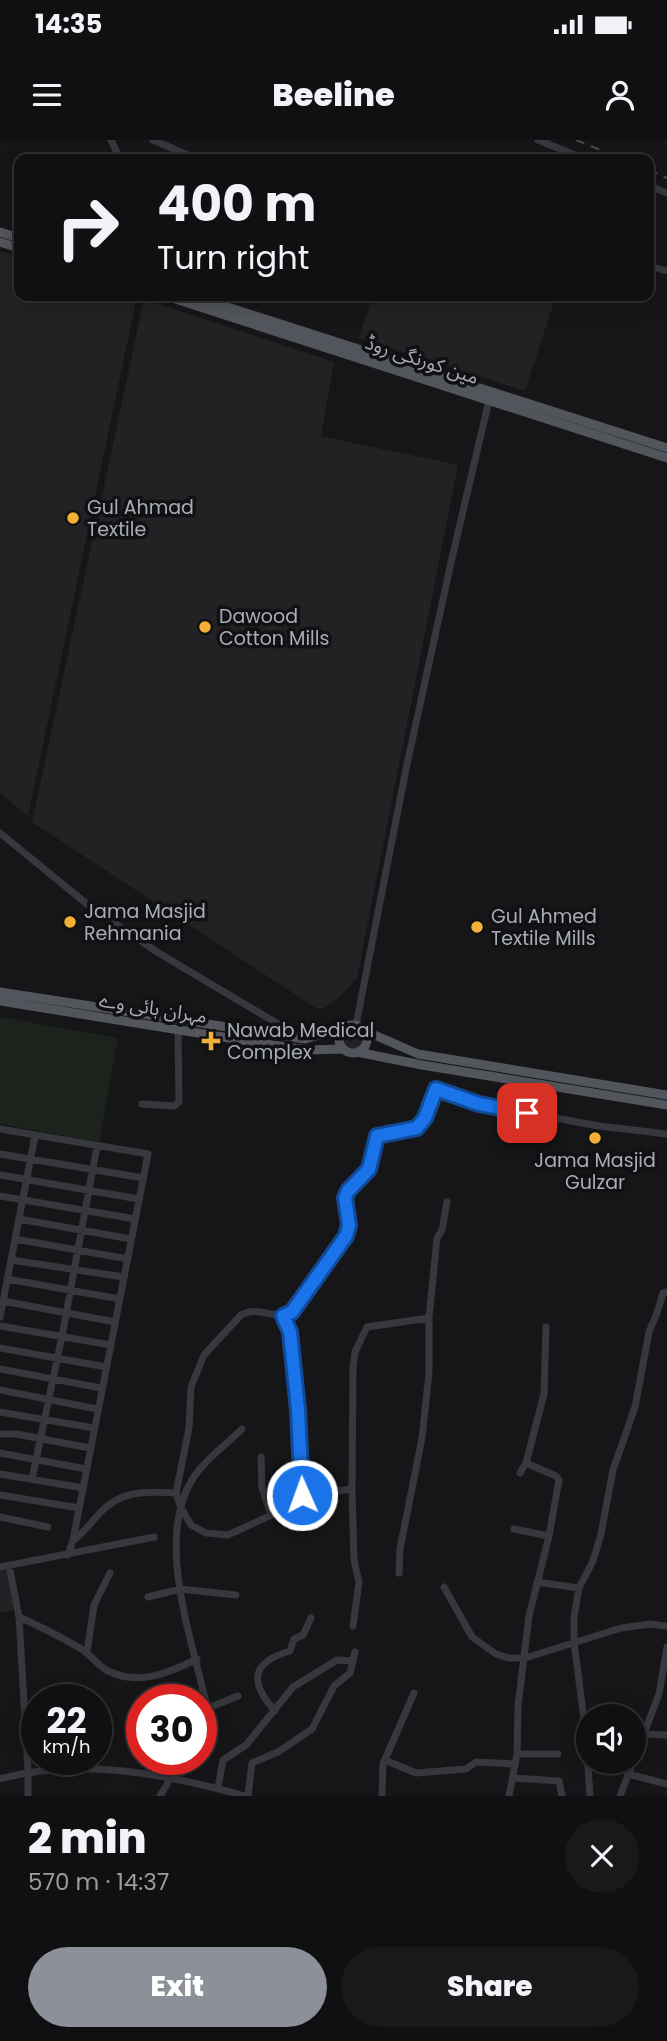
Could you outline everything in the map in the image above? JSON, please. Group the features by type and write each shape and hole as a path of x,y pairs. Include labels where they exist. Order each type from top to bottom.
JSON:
{"main road":[{"name":"مین کورنگی روڈ","path":"182,301 667,448"},
{"name":"مین کورنگی روڈ","path":"211,301 667,458"},
{"path":"0,992 305,1039 343,1029 360,1028 418,1054 667,1095"},
{"name":"مہران ہائی وے","path":"0,1001 308,1050 343,1049"},
{"path":"357,1052 362,1049 366,1040 360,1028"},
{"path":"343,1029 339,1040 343,1049 422,1065 667,1105"}],"street":[{"path":"153,140 185,154"},
{"path":"538,140 573,154"},
{"path":"360,1028 406,769 490,396"},
{"path":"0,833 87,904 156,952 305,1039"},
{"path":"142,1104 174,1106 179,1102 178,1030"},
{"path":"352,1489 302,1495 293,1505 228,1535 206,1533 191,1525 176,1493 189,1428 191,1387 204,1356 241,1315 248,1311 259,1310 283,1316 292,1312 346,1236 349,1225 345,1198 348,1191 369,1169 377,1136 417,1128 425,1118 436,1089 479,1104 598,1126 667,1134"},
{"path":"0,1129 148,1154 68,1555"},
{"path":"0,1317 35,1136"},
{"path":"32,1479 97,1146"},
{"path":"0,1154 143,1178"},
{"path":"0,1175 139,1199"},
{"path":"0,1196 135,1219"},
{"path":"399,1573 400,1549 422,1438 429,1374 429,1318 437,1238 442,1230 447,1202"},
{"path":"19,1219 131,1238"},
{"path":"15,1239 128,1259"},
{"path":"11,1260 124,1278"},
{"path":"7,1279 120,1299"},
{"path":"590,1796 586,1735 574,1642 579,1588 593,1561 601,1534 613,1470 635,1408 649,1332 663,1292 667,1292"},
{"path":"3,1301 115,1322"},
{"path":"283,1316 290,1332 298,1410 302,1495"},
{"path":"353,1626 359,1582 354,1560 352,1489 355,1352 367,1327 429,1318"},
{"path":"0,1326 111,1345"},
{"path":"520,1473 526,1463 544,1394 547,1327"},
{"path":"0,1348 106,1367"},
{"path":"0,1369 102,1388"},
{"path":"0,1390 97,1409"},
{"path":"0,1412 94,1428"},
{"path":"200,1684 180,1589 176,1548 180,1506 198,1471 242,1429"},
{"path":"0,1434 90,1448"},
{"path":"0,1452 86,1468"},
{"path":"261,1457 262,1488 271,1515"},
{"path":"509,1796 517,1754 517,1706 529,1616 550,1536 558,1478 526,1463"},
{"path":"0,1474 83,1489"},
{"path":"73,1540 121,1496 142,1492 176,1493"},
{"path":"0,1495 79,1508"},
{"path":"0,1517 48,1527"},
{"path":"514,1529 550,1536"},
{"path":"0,1567 154,1537"},
{"path":"9,1565 19,1617 23,1684"},
{"path":"87,1652 94,1605 110,1573"},
{"path":"537,1582 579,1588"},
{"path":"443,1587 472,1637 501,1656 525,1658 641,1625 667,1626"},
{"path":"148,1597 180,1589 236,1595"},
{"path":"19,1617 87,1652 106,1670 136,1677 158,1676 197,1659"},
{"path":"275,1711 262,1692 258,1678 260,1668 266,1660 290,1651 294,1639 303,1635 312,1618"},
{"path":"646,1731 659,1694 667,1647"},
{"path":"112,1770 218,1788 246,1796 252,1763 278,1752 312,1728 334,1686 350,1673 355,1652"},
{"path":"218,1788 223,1760 246,1745 293,1687 337,1660 353,1661"},
{"path":"382,1796 385,1760 414,1693"},
{"path":"217,1705 239,1696"},
{"path":"646,1734 667,1735"},
{"path":"517,1754 558,1754"},
{"path":"385,1760 416,1773 466,1769 476,1762 515,1764"},
{"path":"0,1779 21,1773"},
{"path":"620,1796 628,1774 667,1784"},
{"path":"28,1775 28,1796"},
{"path":"513,1777 559,1781 562,1796"},
{"path":"160,1796 170,1779"}],"shaded area":[{"path":"0,251 14,255 14,301 136,301 28,816 0,793"},
{"path":"144,301 334,362 321,436 458,465 357,978 337,999 324,1008 316,1008 32,822"},
{"path":"370,301 554,301 525,391 359,338"},
{"path":"0,1017 118,1038 99,1142 0,1124"},
{"path":"353,1029 360,1032 363,1039 360,1046 353,1049 346,1046 343,1039 346,1032"},
{"path":"7,1570 16,1610 0,1613 0,1571"}],"railway":[{"path":"576,140 610,154"},
{"path":"654,172 667,178"}],"place":[{"name":"Gul Ahmad Textile","path":"73,518"},
{"name":"Dawood Cotton Mills","path":"205,627"},
{"name":"Jama Masjid Rehmania","path":"70,922"},
{"name":"Gul Ahmed Textile Mills","path":"477,927"},
{"name":"Nawab Medical Complex","path":"211,1041"},
{"name":"Jama Masjid Gulzar","path":"595,1138"}],"route":[{"path":"302,1495 298,1410 290,1332 283,1316 292,1312 346,1236 349,1225 345,1198 348,1191 369,1169 377,1136 417,1128 430,1108 436,1089 479,1104 527,1113"}]}
